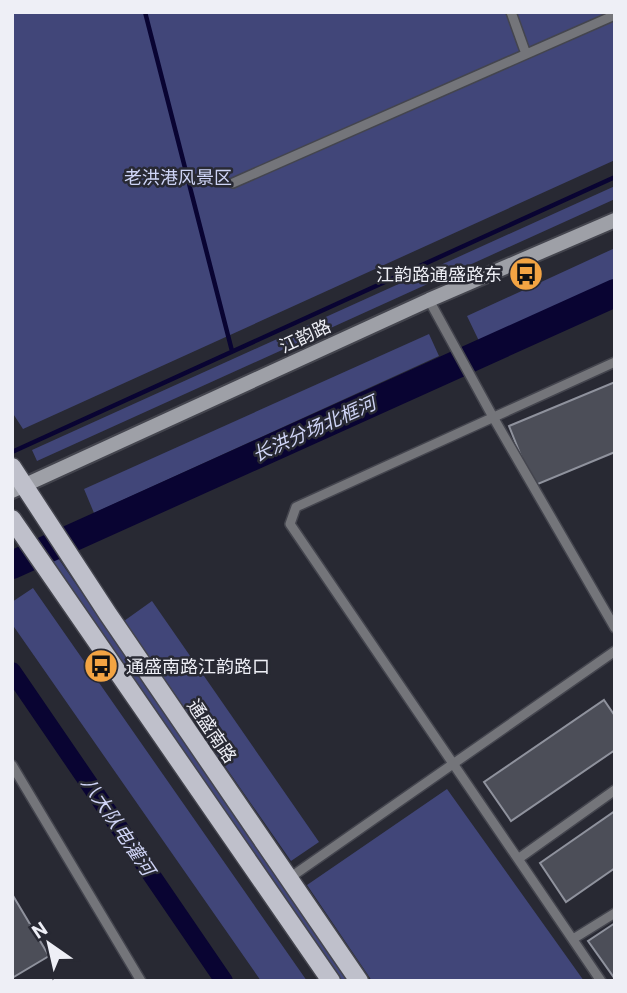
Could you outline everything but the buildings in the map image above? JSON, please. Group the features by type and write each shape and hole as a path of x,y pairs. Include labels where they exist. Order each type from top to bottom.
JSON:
{"main road":[{"name":"通盛南路","path":"12,467 18,488 44,516 359,981"},
{"path":"16,524 331,981"}],"street":[{"name":"江韵路","path":"18,488 429,300 615,220"}],"lane":[{"path":"511,12 526,54"},
{"path":"233,183 615,15"},
{"path":"429,300 615,628"},
{"path":"601,981 290,524 296,507 615,362"},
{"path":"288,879 615,651"},
{"path":"12,765 141,981"},
{"path":"519,859 615,790"},
{"path":"573,939 615,913"}],"green space":[{"name":"老洪港风景区","path":"12,12 615,12 615,160 23,429 12,412"},
{"path":"615,186 615,199 37,461 32,450"},
{"path":"615,248 615,279 479,341 467,316"},
{"path":"429,334 439,356 94,513 84,489"},
{"path":"58,558 350,981 341,981 51,562"},
{"path":"33,588 307,981 261,981 12,624 12,602"},
{"path":"152,601 319,842 291,861 124,621"},
{"path":"447,789 584,981 372,981 307,885"}],"waterway":[{"path":"145,12 232,351"},
{"path":"12,452 615,177"},
{"name":"长洪分场北框河","path":"12,565 615,293"},
{"name":"八大队电灌河","path":"12,671 224,981"}],"place":[{"name":"江韵路通盛路东","path":"526,274"},
{"name":"通盛南路江韵路口","path":"101,666"}]}
